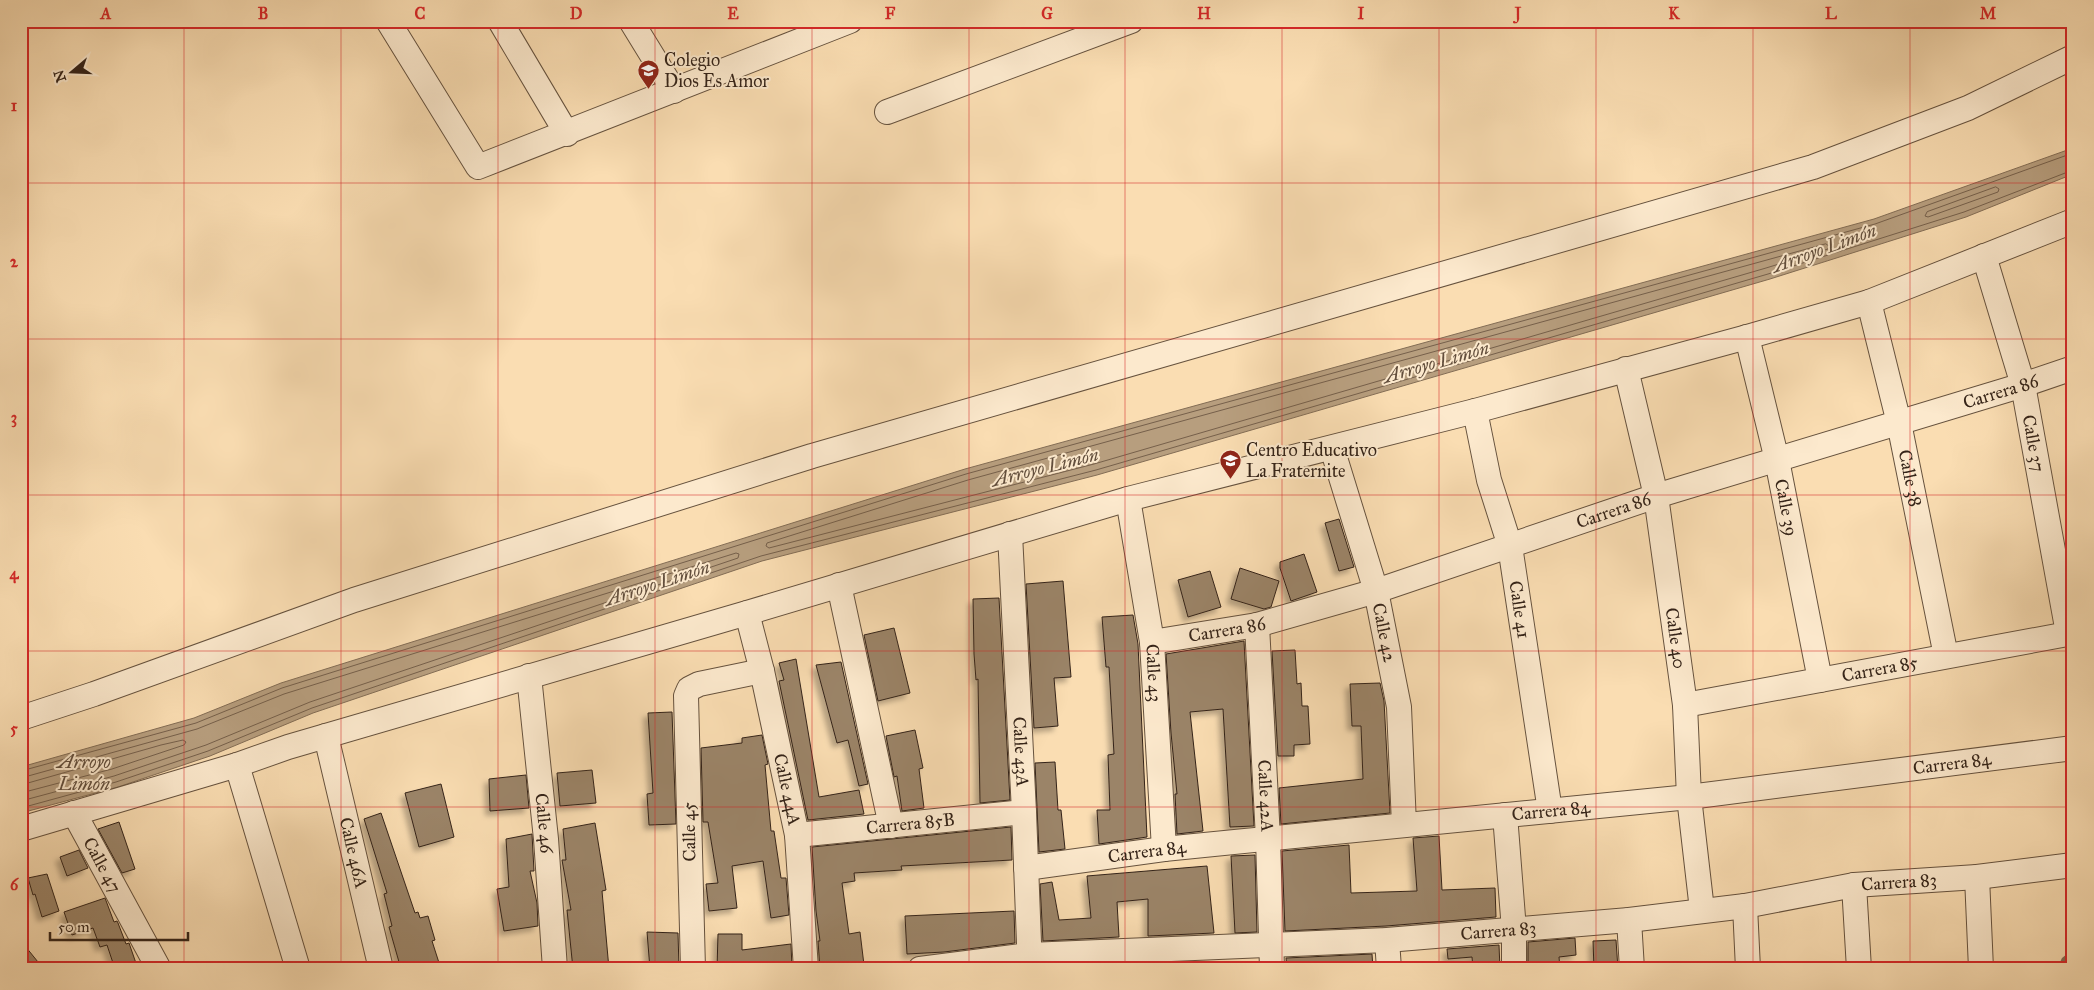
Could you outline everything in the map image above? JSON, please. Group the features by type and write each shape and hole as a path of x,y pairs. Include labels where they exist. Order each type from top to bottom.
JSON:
{"street":[{"path":"388,21 478,167 567,134 850,21"},
{"path":"500,21 567,134"},
{"path":"631,21 674,91"},
{"path":"887,112 1131,21"},
{"path":"21,718 94,694 354,600 812,456 1813,167 1968,108 2073,57"},
{"path":"21,829 237,765 326,736 747,614 1128,498 1475,411 1869,302 2073,221"},
{"name":"Calle 37","path":"1984,256 2023,385 2070,633"},
{"name":"Calle 38","path":"1869,302 1899,422 1946,656"},
{"name":"Calle 39","path":"1747,337 1777,460 1820,680"},
{"name":"Carrera 86","path":"1152,642 1257,624 1376,591 1656,496 2023,385 2073,368"},
{"name":"Calle 40","path":"1626,369 1656,496 1684,705 1689,797 1702,910"},
{"name":"Calle 41","path":"1475,411 1490,480 1510,546 1550,811"},
{"name":"Calle 42","path":"1332,448 1376,591 1399,707 1404,825"},
{"name":"Calle 43","path":"1128,498 1152,642 1164,849"},
{"name":"Calle 43A","path":"1010,534 1024,812 1029,962"},
{"path":"840,585 891,826"},
{"name":"Calle 44A","path":"747,614 762,671 797,835 806,969"},
{"name":"Calle 42A","path":"1257,624 1268,839 1271,958"},
{"name":"Carrera 85","path":"1684,705 2070,633"},
{"name":"Calle 45","path":"693,969 686,696 689,689 699,684 762,671"},
{"name":"Calle 46","path":"529,676 546,839 555,969"},
{"name":"Calle 46A","path":"326,736 381,969"},
{"name":"Carrera 84","path":"1026,868 1164,849 1689,797 2073,748"},
{"path":"237,765 298,969"},
{"name":"Carrera 85B","path":"797,835 1024,812"},
{"name":"Calle 47","path":"74,813 159,969"},
{"path":"1505,815 1514,930 1514,969"},
{"name":"Carrera 83","path":"920,969 1029,962 1271,958 1387,940 1629,920 1745,906 1854,885 1977,877 2073,865"},
{"path":"1977,877 1981,969"},
{"path":"1854,885 1859,969"},
{"path":"1745,906 1748,969"},
{"path":"1629,920 1632,969"},
{"path":"1387,940 1389,969"}],"water":[{"name":"Arroyo Limón","path":"2073,148 2073,174 1966,217 1770,279 1097,475 762,561 313,713 210,756 118,787 21,813 21,767 194,718 281,683 965,469 1874,219"}],"building":[{"path":"1339,519 1354,567 1339,571 1325,523"},
{"path":"1304,554 1317,592 1291,601 1280,568 1280,562"},
{"path":"1240,568 1279,581 1271,607 1264,609 1231,599"},
{"path":"1210,571 1221,607 1188,617 1178,580"},
{"path":"1063,581 1071,677 1054,678 1058,726 1034,728 1026,584"},
{"path":"999,598 1010,800 980,803 978,679 976,680 974,654 973,599"},
{"path":"1133,615 1138,644 1147,837 1099,844 1097,810 1110,810 1108,755 1114,754 1109,667 1106,667 1102,617"},
{"path":"894,628 910,693 878,701 864,635"},
{"path":"1244,641 1254,826 1230,827 1223,709 1190,712 1203,831 1177,834 1175,794 1177,794 1166,654"},
{"path":"1295,650 1297,684 1301,683 1302,706 1308,706 1310,744 1294,745 1294,756 1278,756 1272,651"},
{"path":"796,659 819,797 859,790 864,814 808,820 779,681 784,680 779,663"},
{"path":"841,662 868,784 859,786 848,740 837,743 816,665"},
{"path":"1380,683 1384,701 1390,813 1281,824 1279,788 1363,779 1361,726 1352,726 1350,684"},
{"path":"672,712 676,824 649,825 647,794 653,793 648,713"},
{"path":"915,730 923,768 919,769 924,808 902,811 897,776 894,777 886,736"},
{"path":"762,735 768,764 765,765 771,831 774,831 781,878 786,878 789,915 771,918 763,861 732,866 737,908 709,911 706,884 718,883 708,822 703,822 701,748 742,743 742,738"},
{"path":"1055,762 1058,810 1061,810 1065,849 1039,852 1035,763"},
{"path":"592,770 596,803 560,806 557,773"},
{"path":"526,775 529,808 490,811 489,779"},
{"path":"441,784 454,837 419,847 405,793"},
{"path":"381,813 415,913 418,912 420,918 428,916 435,940 432,941 441,969 401,969 389,927 392,926 384,894 387,893 364,819"},
{"path":"119,822 135,869 122,873 98,829"},
{"path":"595,823 606,890 602,891 609,969 573,969 567,910 571,910 562,860 566,860 563,829"},
{"path":"1011,827 1012,860 901,866 902,870 854,873 855,881 842,883 849,934 860,932 864,965 837,969 820,969 818,941 820,941 812,847"},
{"path":"532,834 534,871 530,871 537,903 538,926 504,931 497,889 509,887 506,839"},
{"path":"1439,836 1442,890 1495,888 1496,917 1386,926 1285,931 1282,851 1349,845 1351,893 1417,891 1413,838"},
{"path":"79,850 88,868 67,876 60,857"},
{"path":"1255,855 1257,932 1235,933 1231,856"},
{"path":"1207,866 1214,933 1148,936 1148,899 1117,902 1119,937 1043,941 1040,884 1052,882 1059,920 1091,918 1087,876"},
{"path":"47,874 59,911 42,917 28,878"},
{"path":"105,898 114,922 117,921 126,944 129,943 138,969 115,969 107,945 100,947 93,928 72,935 64,912"},
{"path":"1014,911 1015,943 944,952 907,954 905,916"},
{"path":"647,932 678,933 679,968 650,969"},
{"path":"718,934 742,934 742,950 791,944 792,969 717,969"},
{"path":"1575,938 1576,955 1559,957 1560,969 1528,969 1528,942"},
{"path":"1616,940 1618,969 1594,969 1593,941"},
{"path":"21,941 38,962 29,969 21,969"},
{"path":"1499,945 1500,969 1473,969 1472,957 1448,959 1447,949"},
{"path":"1372,954 1373,969 1287,969 1286,958"}],"waterway":[{"path":"2060,969 2064,960 2073,953"}],"place":[{"name":"Colegio Dios Es Amor","path":"648,89"},
{"name":"Centro Educativo La Fraternite","path":"1230,479"}]}
